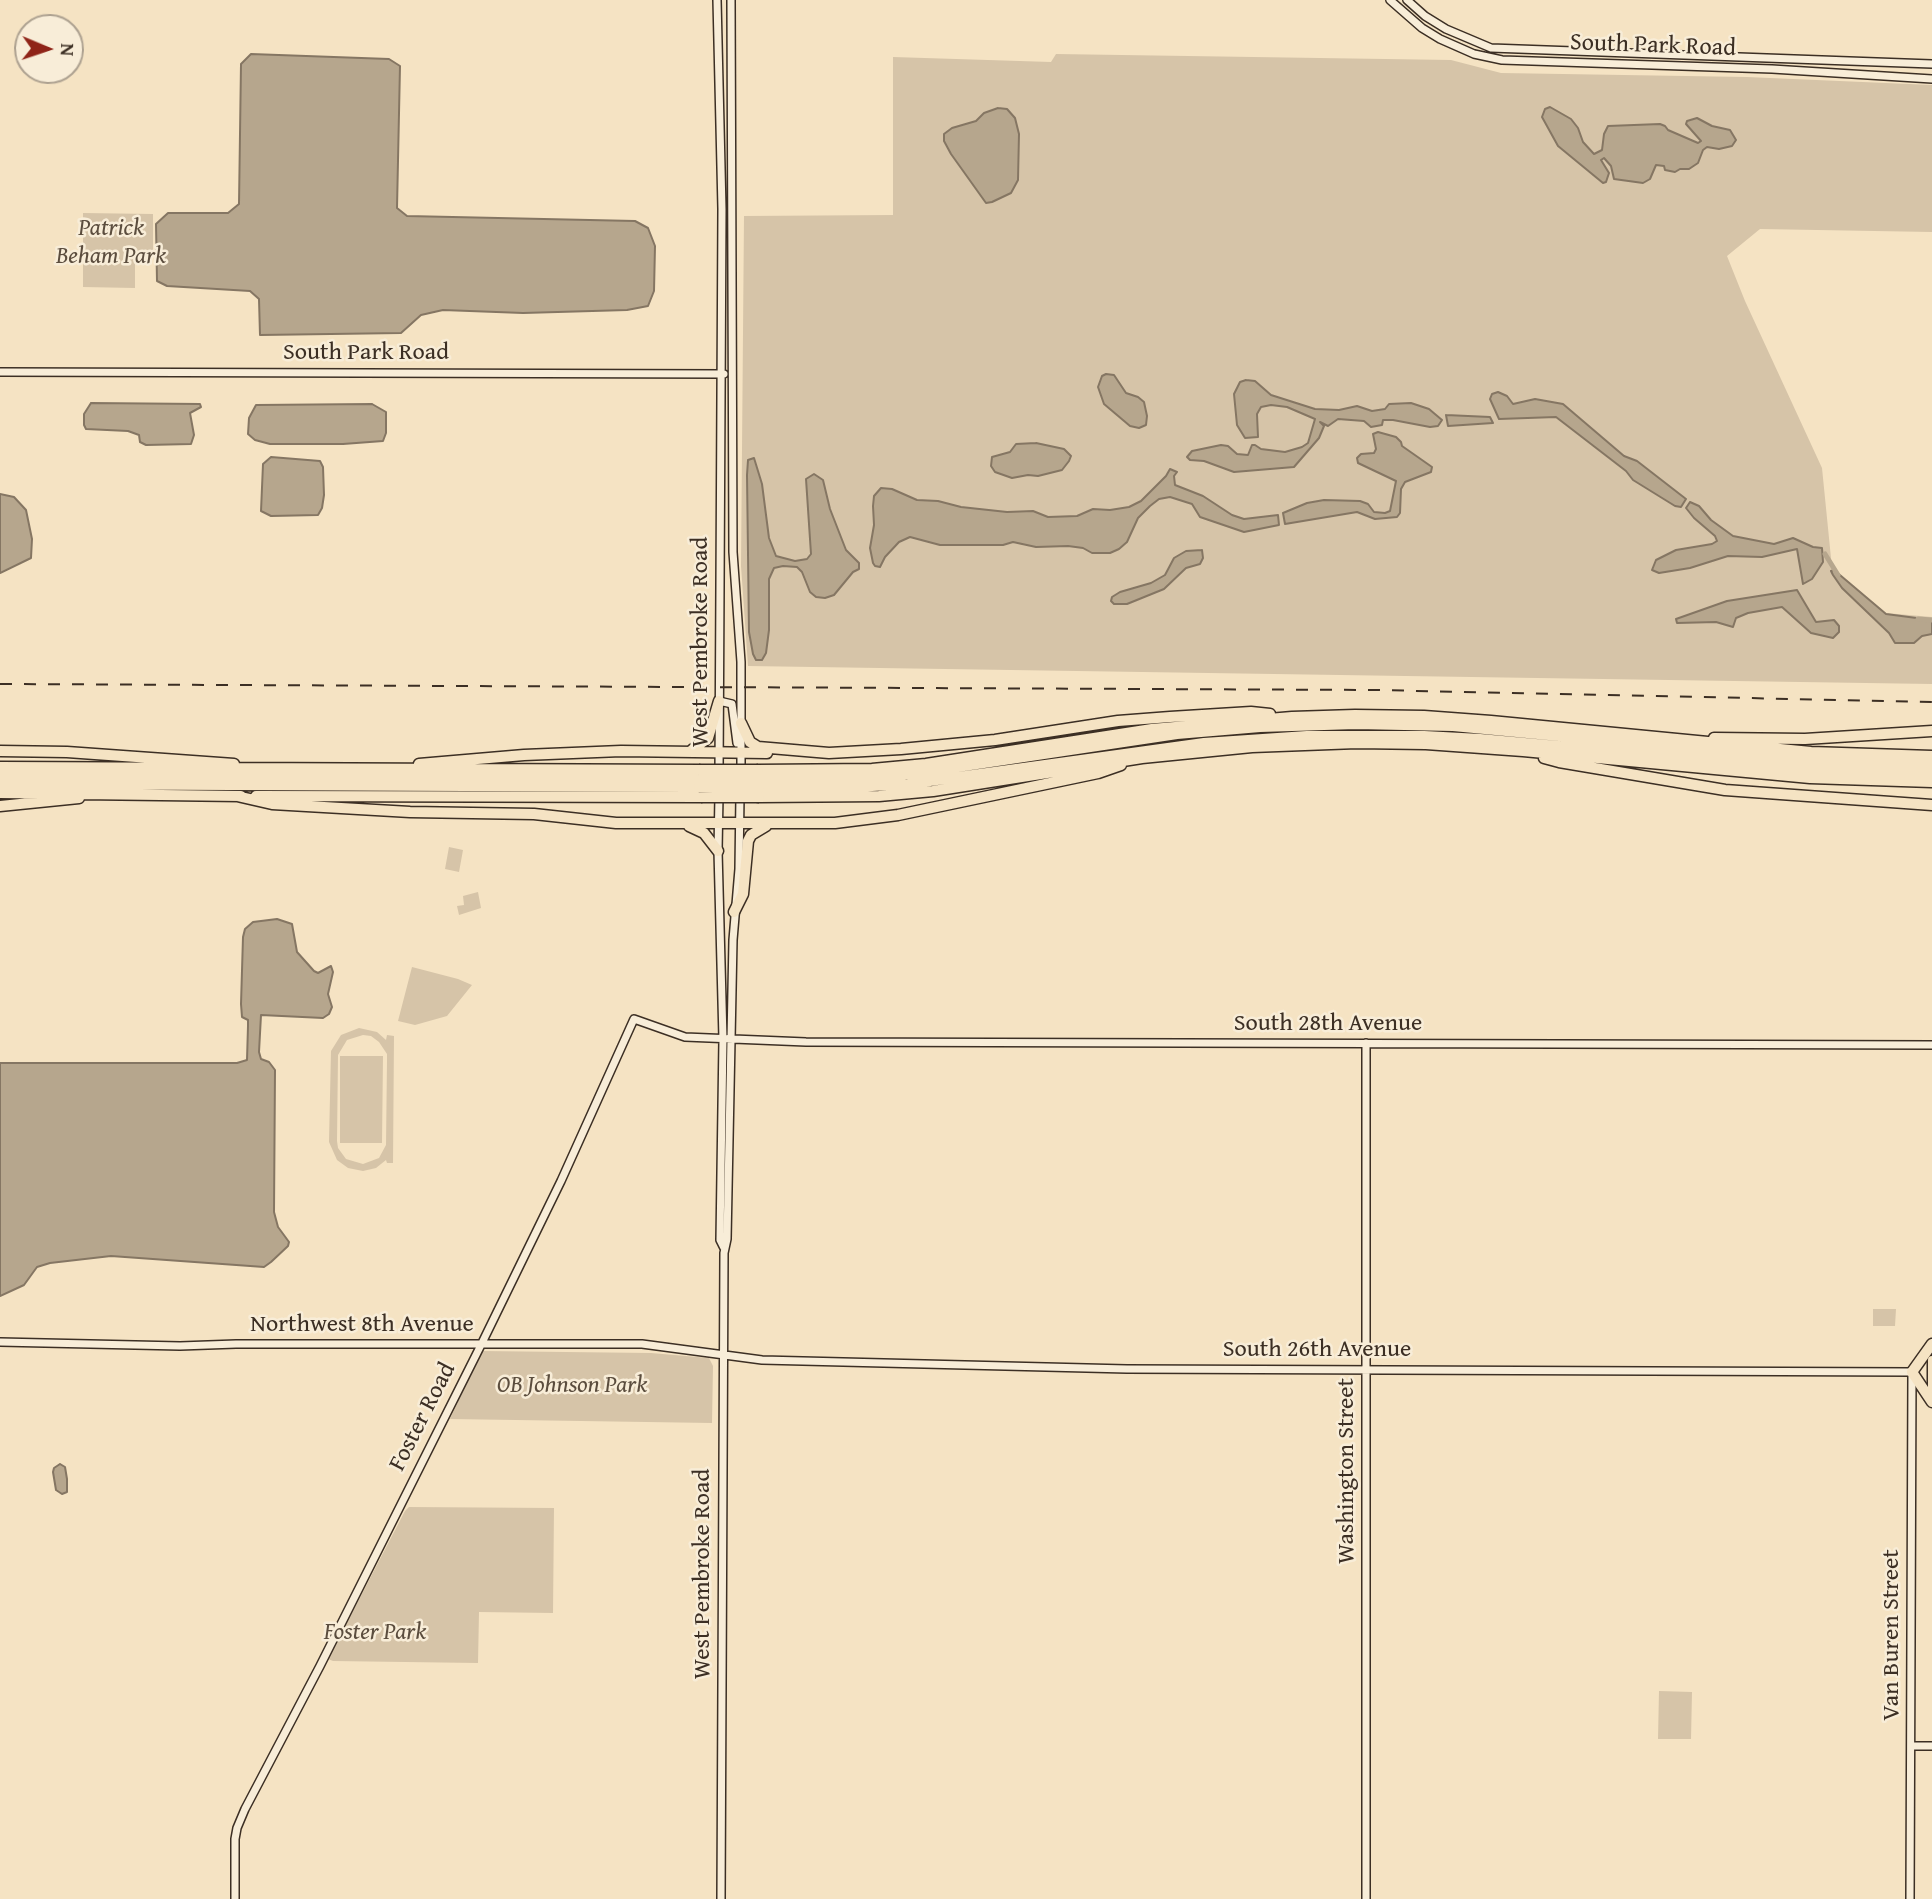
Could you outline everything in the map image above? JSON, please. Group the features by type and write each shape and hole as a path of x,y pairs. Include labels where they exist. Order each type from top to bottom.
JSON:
{"highway":[{"path":"690,751 708,738 719,701"},
{"path":"384,769 524,755 690,751 829,753 901,749 995,740 1118,721 1211,713 1251,712 1292,717"},
{"path":"758,784 912,765 1152,729 1292,717 1424,716 1811,752 1932,756"},
{"path":"741,723 750,742 758,747 793,751"},
{"path":"0,785 758,784 917,773 1177,734 1260,727 1356,724 1453,726 1803,759 1932,764"},
{"path":"1678,739 1805,739 1932,732"},
{"path":"0,776 699,783 836,788 908,784 1204,743 1307,736 1469,738 1813,769 1932,773"},
{"path":"758,784 879,796 933,791 1142,758 1252,747 1357,743 1426,744 1523,751 1810,778 1932,782"},
{"path":"0,751 68,752 218,761 258,768"},
{"path":"1523,751 1559,762 1725,790 1932,806"},
{"path":"237,796 284,804 410,812 534,814 616,823 835,823 898,815 1098,773 1142,758"},
{"path":"0,767 384,769 699,783"},
{"path":"0,793 237,796 699,783"},
{"path":"0,806 101,795"},
{"path":"685,824 704,833 718,851"},
{"path":"734,912 743,894 748,841 758,830 769,825"},
{"path":"1932,1344 1912,1372 1932,1402"}],"main road":[{"path":"1932,1360 1932,1391"}],"street":[{"name":"West Pembroke Road","path":"717,0 722,209 718,851 727,1039"},
{"name":"West Pembroke Road","path":"720,1899 724,1248 719,1240 727,1039 739,869 741,753 741,662 733,552 732,0"},
{"name":"South Park Road","path":"1390,0 1422,28 1440,39 1474,54 1502,60 1772,69 1932,79"},
{"name":"South Park Road","path":"1407,0 1446,29 1491,48 1687,53 1932,64"},
{"path":"1906,63 1906,78"},
{"path":"720,136 728,145 732,157"},
{"path":"722,209 729,217 732,232"},
{"name":"South Park Road","path":"0,372 732,374"},
{"path":"719,701 732,704 737,745 741,753"},
{"name":"South 28th Avenue","path":"634,1019 675,1035 806,1042 1932,1045"},
{"name":"Foster Road","path":"235,1899 237,1828 481,1345 561,1181 634,1019"},
{"name":"Washington Street","path":"1366,1043 1366,1899"},
{"name":"Northwest 8th Avenue","path":"0,1342 133,1346 642,1344 723,1354"},
{"name":"South 26th Avenue","path":"723,1354 762,1360 1046,1367 1912,1372"},
{"name":"Van Buren Street","path":"1910,1899 1912,1372"},
{"path":"1911,1746 1932,1746"}],"green space":[{"path":"1056,54 1451,60 1501,73 1747,77 1932,85 1932,232 1760,229 1727,256 1822,468 1832,568 1886,613 1932,617 1932,684 748,666 741,566 744,216 893,215 893,57 1051,62"},
{"name":"Patrick Beham Park","path":"83,213 153,214 153,257 135,257 135,288 83,287"},
{"path":"449,847 463,850 459,872 445,869"},
{"path":"478,892 481,908 459,915 457,906 464,905 463,896"},
{"path":"412,967 472,985 447,1016 415,1025 398,1021"},
{"path":"359,1028 377,1032 386,1040 387,1035 394,1036 393,1163 387,1163 386,1160 376,1168 363,1171 348,1168 337,1160 329,1142 331,1051 341,1035","holes":["363,1035 371,1036 387,1054 386,1145 379,1158 363,1164 346,1159 338,1148 338,1055 347,1040"]},
{"path":"340,1056 383,1056 382,1143 340,1143"},
{"path":"1873,1309 1896,1309 1895,1326 1873,1326"},
{"name":"OB Johnson Park","path":"481,1351 651,1353 709,1358 713,1366 712,1423 450,1419"},
{"name":"Foster Park","path":"409,1507 554,1508 553,1613 479,1612 478,1663 328,1659"},
{"path":"1659,1691 1692,1692 1691,1739 1658,1739"}],"shaded area":[{"path":"251,54 389,59 400,66 397,208 407,216 635,221 648,228 655,246 654,291 648,306 627,310 523,313 443,310 421,315 401,333 260,335 259,299 250,291 167,286 157,281 156,224 168,213 228,213 239,204 241,64"},
{"path":"1550,107 1571,119 1583,142 1594,154 1602,150 1608,126 1660,124 1698,143 1701,141 1686,124 1687,121 1697,118 1712,126 1730,130 1736,140 1732,146 1719,149 1707,147 1698,163 1689,169 1675,172 1656,165 1650,179 1643,183 1614,179 1611,166 1604,158 1601,160 1609,173 1603,183 1558,146 1542,117 1545,109"},
{"path":"998,108 1007,109 1015,118 1019,134 1018,180 1011,193 986,203 951,154 944,141 944,134 952,128 976,121 984,113"},
{"path":"1114,375 1126,393 1144,402 1146,425 1139,428 1130,426 1104,404 1098,387 1102,376"},
{"path":"1255,381 1271,395 1315,409 1339,410 1357,406 1372,411 1385,409 1389,404 1411,403 1429,409 1442,420 1438,426 1430,427 1393,420 1383,420 1382,425 1371,427 1364,421 1338,419 1328,426 1320,422 1324,426 1319,438 1294,467 1234,472 1204,461 1190,460 1187,457 1192,451 1221,445 1228,446 1237,454 1248,455 1252,445 1285,452 1308,443 1315,419 1287,407 1271,405 1261,407 1257,414 1258,437 1245,438 1237,425 1234,394 1240,382"},
{"path":"1498,392 1507,396 1513,404 1535,399 1563,404 1624,456 1637,461 1686,499 1681,507 1675,506 1633,480 1626,471 1556,417 1499,419 1490,399 1492,394"},
{"path":"91,403 200,404 201,407 190,413 194,435 191,444 146,445 140,442 139,435 128,431 86,429 84,414"},
{"path":"372,404 386,412 386,433 383,441 270,444 255,440 248,434 249,418 256,405"},
{"path":"1446,415 1490,417 1493,423 1448,426"},
{"path":"1378,432 1396,437 1402,446 1432,467 1431,472 1405,482 1401,489 1400,513 1397,517 1375,519 1357,512 1285,524 1283,513 1307,503 1324,500 1360,501 1368,504 1374,512 1390,511 1396,481 1358,463 1357,458 1361,454 1374,453 1376,449 1373,434"},
{"path":"1036,443 1064,449 1071,456 1069,461 1062,470 1038,476 1012,478 995,472 991,466 992,457 1010,452 1016,444"},
{"path":"271,457 320,461 323,467 324,495 318,515 271,516 261,511 263,464"},
{"path":"754,458 762,484 769,538 776,556 795,561 807,559 811,554 806,479 814,474 823,480 830,509 846,550 859,563 859,569 853,572 834,595 825,598 816,597 810,592 802,572 797,567 774,568 769,579 769,630 766,653 762,660 756,660 753,654 749,632 747,475 748,460"},
{"path":"1170,469 1177,472 1174,476 1175,485 1203,496 1232,515 1244,519 1278,515 1279,525 1244,532 1200,517 1192,504 1170,497 1159,499 1150,506 1138,518 1127,542 1110,553 1092,553 1083,548 1068,546 1036,547 1013,542 1003,545 940,545 910,537 899,542 880,567 873,563 870,548 874,525 874,496 881,488 892,489 917,500 938,501 961,507 1007,512 1033,511 1048,517 1077,516 1093,509 1129,507 1141,501"},
{"path":"0,494 14,497 26,510 32,539 31,558 0,573"},
{"path":"1690,502 1699,506 1711,520 1733,536 1774,544 1793,538 1822,548 1823,562 1812,579 1803,584 1797,549 1762,557 1728,556 1690,568 1659,573 1652,570 1656,560 1676,550 1717,541 1686,508"},
{"path":"1202,550 1203,558 1200,564 1186,568 1164,589 1127,604 1114,604 1111,601 1112,597 1120,592 1151,583 1165,575 1174,558 1186,551"},
{"path":"1834,570 1886,614 1932,620 1932,634 1922,636 1914,643 1895,643 1889,633 1842,588 1831,571"},
{"path":"1797,590 1816,622 1834,620 1839,626 1839,632 1833,638 1811,633 1782,607 1748,613 1736,618 1733,627 1716,622 1677,623 1676,619 1727,601"},
{"path":"277,919 292,924 297,952 314,971 318,973 331,966 333,972 328,994 332,1007 329,1014 323,1018 261,1015 259,1052 261,1059 269,1062 275,1070 274,1212 278,1227 289,1242 288,1246 264,1267 111,1256 50,1263 37,1267 24,1285 0,1296 0,1063 237,1063 247,1060 248,1020 242,1017 241,1004 243,937 245,929 253,922"},
{"path":"60,1464 65,1467 67,1479 67,1492 62,1494 56,1490 53,1472"}],"waterway":[{"path":"1825,554 1838,575"},
{"path":"1918,619 1932,620"}],"railway":[{"path":"0,684 1375,690 1932,702"}]}
